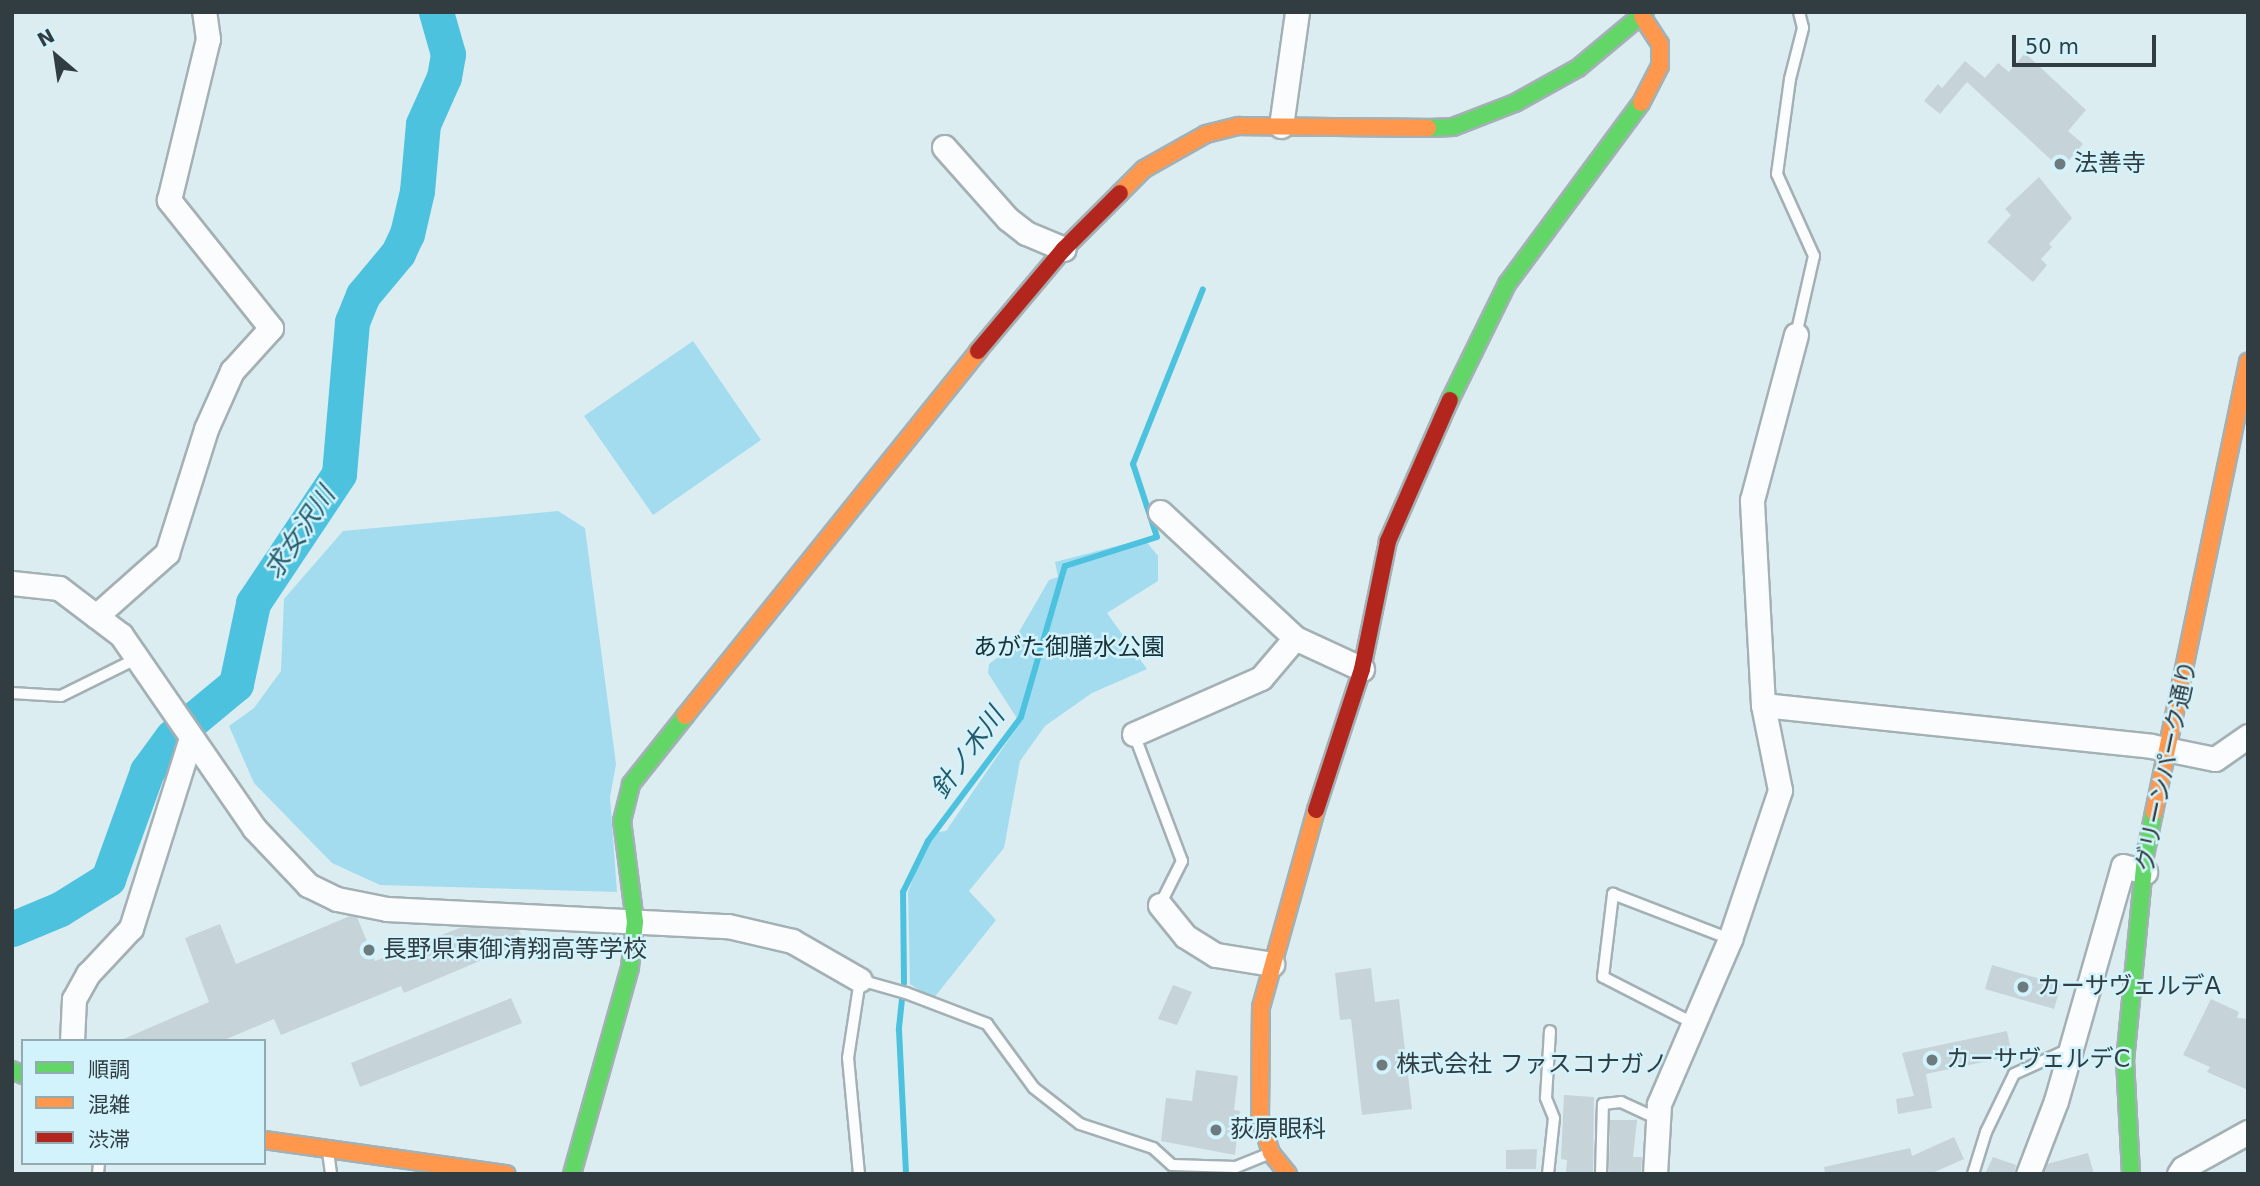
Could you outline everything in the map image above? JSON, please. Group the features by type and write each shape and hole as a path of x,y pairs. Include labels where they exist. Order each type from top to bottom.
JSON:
{"street":[{"path":"96,616 167,553 206,429 232,371 271,328 169,200 208,39 204,12"},
{"path":"1281,126 1297,12"},
{"path":"572,1174 630,967 635,922 622,821 631,784 940,395 1064,249 1119,191 1172,150 1206,134 1239,126 1371,131 1453,127 1515,103 1578,68 1644,14 1660,44 1660,66 1651,90 1507,284 1471,351 1388,541 1362,669 1291,888 1261,1007 1260,1104 1271,1153 1288,1174"},
{"path":"944,147 1008,219 1026,233 1064,249"},
{"path":"1655,1174 1658,1119 1691,1022 1730,939 1780,790 1763,705 1752,500 1796,335"},
{"name":"グリーンパーク通り","path":"2131,1174 2125,1084 2131,958 2145,872 2248,362"},
{"path":"1160,512 1295,638 1362,669"},
{"path":"12,583 60,588 121,635 184,732 254,828 308,885 337,899 387,909 728,926 792,941 860,980"},
{"path":"1134,734 1261,678 1295,638"},
{"path":"1763,705 2170,751 2215,759 2244,748"},
{"path":"72,1039 74,999 88,974 131,928 184,732"},
{"path":"2028,1174 2071,1048 2123,866 2145,872"},
{"path":"1160,905 1185,936 1216,955 1272,964"},
{"path":"2098,954 2131,958"},
{"path":"2179,1174 2183,1168 2248,1132"},
{"path":"266,1140 508,1174"}],"lane":[{"path":"1796,335 1814,256 1777,174 1790,79 1803,28 1799,12"},
{"path":"12,694 61,696 136,659"},
{"path":"1134,734 1182,861 1160,905"},
{"path":"1691,1022 1602,978 1613,894 1730,939"},
{"path":"859,1174 849,1058 860,980 906,993 988,1024 1034,1088 1080,1124 1153,1148 1172,1165 1236,1167 1271,1153"},
{"path":"1548,1174 1554,1118 1546,1098 1550,1031"},
{"path":"1973,1174 1986,1132 2014,1074 2071,1048"},
{"path":"1601,1174 1603,1104 1621,1102 1658,1119"},
{"path":"327,1148 331,1174"}],"green space":[{"path":"693,341 761,440 653,515 584,416"},
{"path":"558,511 585,528 616,764 610,797 617,892 380,885 332,863 254,783 229,726 254,708 281,671 284,599 343,531"},
{"name":"あがた御膳水公園","path":"1144,539 1158,556 1158,581 1107,613 1147,669 1092,693 1045,726 1020,761 1004,848 969,891 996,920 933,999 910,984 908,892 930,833 946,831 1020,723 988,673 989,664 1009,649 1049,580 1058,577 1055,562"}],"building":[{"path":"2025,53 2086,110 2068,131 2083,144 2061,169 1967,82 1940,114 1924,101 1938,84 1942,88 1965,61 1985,78 1998,63 2009,72"},
{"path":"2039,177 2072,218 2049,244 2052,247 2041,259 2047,265 2033,282 1987,242 2011,215 2005,209"},
{"path":"350,916 357,917 375,961 462,927 519,930 525,942 404,993 401,986 281,1035 274,1019 227,1039 124,1039 209,1002 185,938 220,924 236,964"},
{"name":"カーサヴェルデA","path":"1992,965 2061,985 2054,1009 1985,989"},
{"name":"株式会社 ファスコナガノ","path":"1371,968 1375,1002 1399,999 1412,1109 1362,1115 1351,1019 1340,1020 1335,973"},
{"path":"1173,985 1192,992 1177,1025 1158,1019"},
{"path":"511,998 522,1023 360,1087 351,1063"},
{"path":"2211,999 2239,1012 2237,1018 2248,1019 2248,1090 2207,1072 2210,1067 2183,1055"},
{"path":"2007,1031 2012,1056 1926,1074 1932,1108 1898,1114 1896,1099 1914,1096 1902,1053"},
{"path":"1196,1070 1238,1076 1234,1110 1240,1111 1235,1155 1161,1141 1166,1098 1192,1101"},
{"path":"1564,1095 1594,1097 1593,1174 1566,1174 1567,1160 1561,1159"},
{"path":"1610,1120 1637,1120 1633,1157 1642,1157 1641,1174 1609,1174"},
{"path":"1954,1137 1964,1159 1930,1174 1825,1174 1824,1167 1910,1148 1912,1156"},
{"path":"1537,1149 1536,1169 1506,1169 1506,1150"},
{"path":"2088,1153 2094,1174 2043,1174 2047,1164"},
{"path":"1993,1157 2016,1165 2014,1174 1985,1174"}],"waterway":[{"name":"求女沢川","path":"12,929 60,909 108,879 147,771 172,737 236,684 253,603 339,474 352,322 363,295 398,253 407,234 417,191 423,124 444,77 448,54 436,12"},
{"name":"針ノ木川","path":"904,983 903,892 928,841 1021,717 1065,566 1157,537 1133,464 1203,289"},
{"name":"針ノ木川","path":"902,999 899,1030 906,1174"}],"traffic: fast":[{"path":"1428,128 1453,127 1515,103 1578,68 1645,12"},
{"path":"1450,400 1507,284 1641,103"},
{"path":"572,1174 630,967 635,922 622,821 631,784 685,716"},
{"path":"2131,1174 2125,1061 2145,856 2154,812"},
{"path":"12,1070 21,1074"}],"traffic: slow":[{"path":"1641,103 1660,66 1660,44 1642,16"},
{"path":"1120,193 1144,169 1206,134 1239,126 1428,128"},
{"path":"685,716 978,351"},
{"path":"2154,812 2248,362"},
{"path":"1288,1174 1271,1153 1260,1118 1261,1007 1316,810"},
{"path":"266,1140 507,1174"}],"traffic: jam":[{"path":"978,351 1064,249 1120,193"},
{"path":"1316,810 1362,669 1388,541 1450,400"}],"place":[{"name":"法善寺","path":"2060,164"},
{"name":"長野県東御清翔高等学校","path":"369,950"},
{"name":"カーサヴェルデA","path":"2023,987"},
{"name":"カーサヴェルデC","path":"1932,1060"},
{"name":"株式会社 ファスコナガノ","path":"1382,1065"},
{"name":"荻原眼科","path":"1216,1130"}]}
